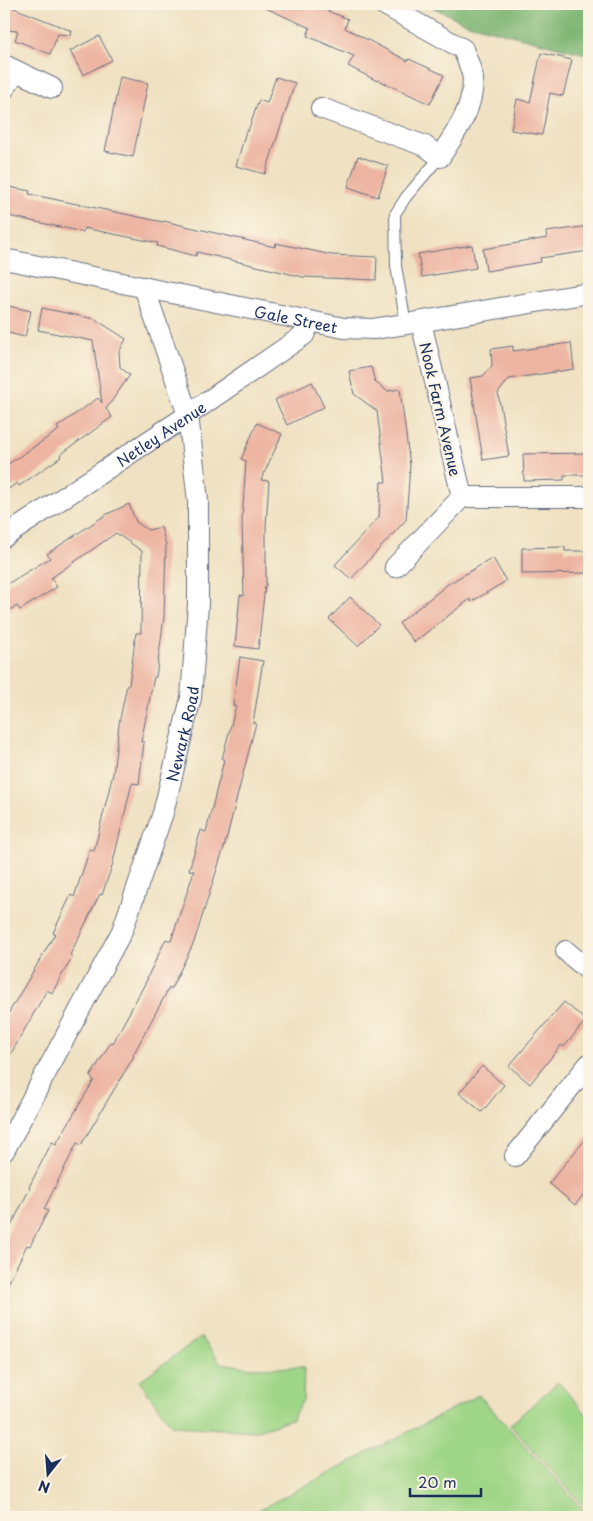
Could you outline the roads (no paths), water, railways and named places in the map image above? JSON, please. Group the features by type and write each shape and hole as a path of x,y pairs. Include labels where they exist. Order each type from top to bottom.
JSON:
{"street":[{"path":"321,108 425,146 440,157 464,119 470,100 473,77 463,49 383,4"},
{"path":"4,89 10,68 52,88"},
{"name":"Gale Street","path":"4,259 344,328 373,328 413,323 589,293"},
{"name":"Newark Road","path":"4,1151 122,931 163,814 191,698 198,604 198,501 188,415 144,287"},
{"name":"Netley Avenue","path":"4,537 188,415 304,335 310,322"},
{"name":"Nook Farm Avenue","path":"413,323 462,497"},
{"path":"395,567 462,497 589,497"},
{"path":"566,951 589,971"},
{"path":"515,1156 589,1064"}],"lane":[{"path":"413,323 396,266 395,214 440,157"}]}
